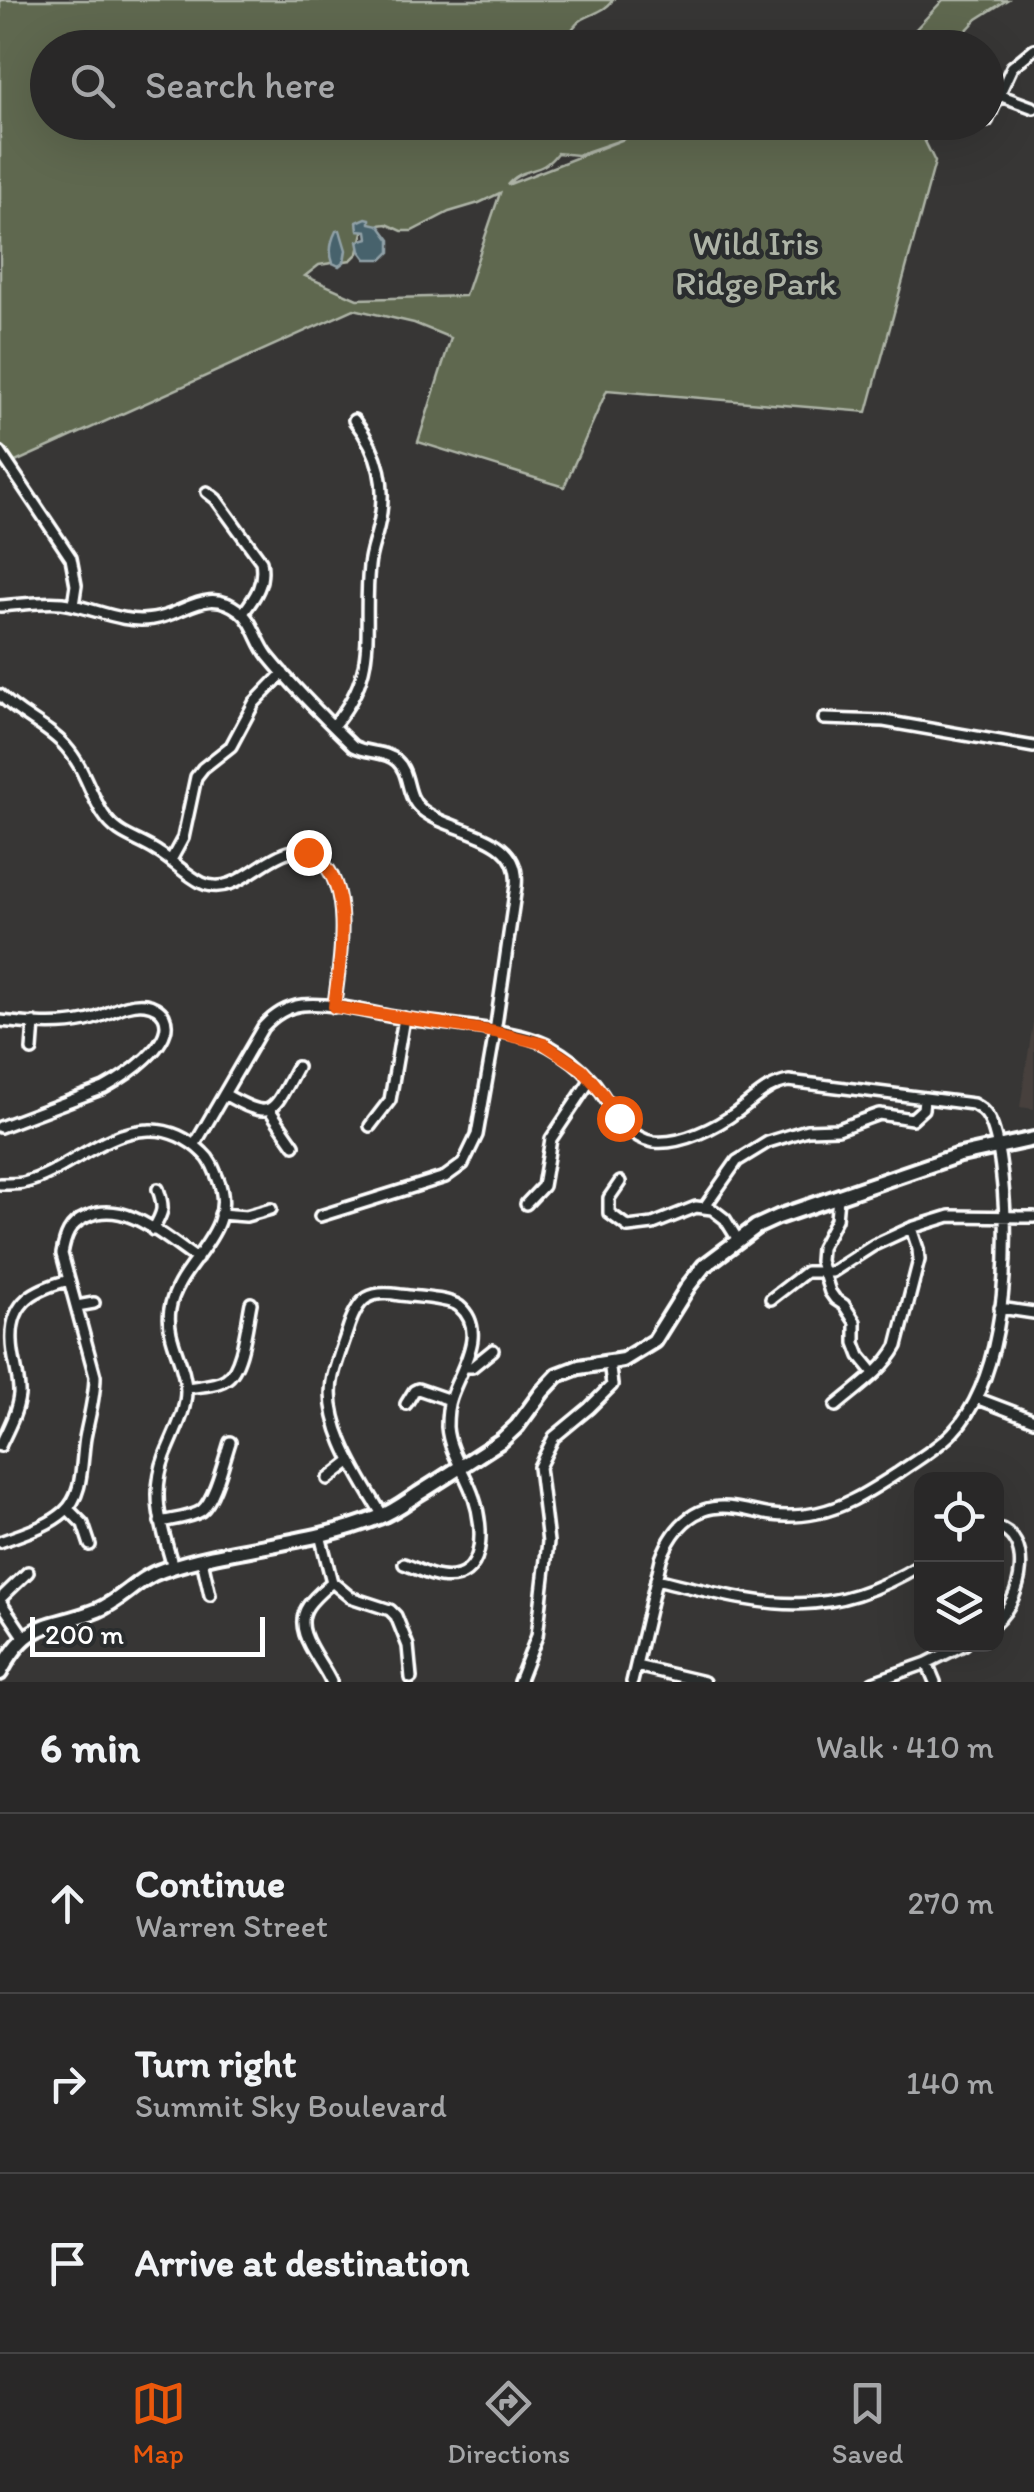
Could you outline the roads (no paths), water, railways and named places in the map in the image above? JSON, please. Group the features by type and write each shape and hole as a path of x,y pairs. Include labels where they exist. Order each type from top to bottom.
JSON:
{"street":[{"path":"1004,83 1014,63 1034,49"},
{"path":"1004,97 1034,108"},
{"path":"333,726 348,708 363,674 368,566 382,508 378,466 368,438 354,420"},
{"path":"0,452 71,558 76,578 73,605"},
{"path":"206,492 216,499 261,562 260,588 243,613"},
{"path":"0,606 44,602 142,620 167,616 202,601 224,603 243,613 264,650 283,673 356,748 396,760 420,809 502,848 514,863 516,886 495,1032 470,1154 446,1178 320,1216"},
{"path":"172,860 183,838 196,778 231,746 254,703 283,673"},
{"path":"0,695 64,744 82,768 111,825 132,840 154,848 198,881 220,887 234,883 283,854 302,851 318,858 334,882 342,918 334,1007"},
{"path":"824,719 884,721 1034,747"},
{"path":"0,1021 84,1022 139,1003 158,1009 164,1017 166,1034 120,1080 0,1127"},
{"path":"195,1144 263,1027 279,1012 304,1005 495,1032 544,1044 568,1058 591,1080 629,1131 640,1139 666,1142 701,1131 738,1112 762,1091 790,1081 972,1104 988,1116 1005,1216 1005,1258 992,1352 976,1398 961,1423 940,1444 842,1506 798,1516 711,1508 682,1524 669,1540 656,1579 632,1682"},
{"path":"370,1126 390,1100 404,1018"},
{"path":"32,1050 34,1023"},
{"path":"224,1094 252,1109 268,1109 277,1102 296,1067"},
{"path":"526,1204 543,1186 551,1139 591,1080"},
{"path":"704,1208 737,1161 768,1142 806,1130 838,1128 879,1114 912,1119 923,1108 924,1099"},
{"path":"268,1109 294,1145"},
{"path":"0,1184 21,1184 121,1135 150,1129 195,1144 210,1158 222,1188 220,1214 211,1240 178,1286 168,1324 186,1388 184,1407 156,1497 173,1568"},
{"path":"0,1673 24,1638 39,1628 101,1609 143,1579 202,1560 344,1530 383,1516 502,1440 558,1375 579,1367 623,1360 654,1341 704,1266 778,1217 956,1156 1034,1140"},
{"path":"620,1182 609,1198 609,1213 628,1228 653,1224 696,1207 712,1209 724,1218 738,1240"},
{"path":"153,1230 163,1212 158,1189"},
{"path":"838,1197 836,1218 821,1248 820,1261 830,1292 855,1322 855,1343 860,1356 874,1373"},
{"path":"0,1542 53,1520 68,1509 80,1480 95,1376 62,1254 64,1239 76,1222 104,1210 119,1212 197,1259"},
{"path":"220,1214 246,1216 271,1210"},
{"path":"771,1299 806,1272 832,1272 874,1245 911,1228 950,1216 1034,1217"},
{"path":"836,1406 892,1356 897,1346 919,1260 911,1228"},
{"path":"0,1446 16,1412 19,1391 11,1338 16,1318 30,1294 70,1280"},
{"path":"383,1516 350,1462 337,1426 332,1379 361,1301 387,1293 452,1302 468,1316 473,1328 464,1367 450,1400 448,1427 453,1454 476,1505 476,1561 467,1571 447,1578 404,1564"},
{"path":"77,1306 94,1303"},
{"path":"186,1388 222,1382 232,1374 251,1303"},
{"path":"1000,1308 1034,1313"},
{"path":"464,1367 472,1367 493,1350"},
{"path":"519,1682 537,1636 548,1542 539,1467 554,1437 612,1385 609,1361"},
{"path":"406,1404 418,1389 450,1400"},
{"path":"976,1398 1034,1420"},
{"path":"160,1522 194,1514 205,1507 230,1442"},
{"path":"328,1480 350,1462"},
{"path":"68,1509 83,1524 90,1546"},
{"path":"1004,1529 1016,1534 1023,1544 1026,1563 1018,1597 1004,1613"},
{"path":"320,1535 332,1582 356,1600 390,1610 396,1616 408,1646 411,1678"},
{"path":"202,1560 210,1594"},
{"path":"656,1579 752,1601 799,1605 856,1595 914,1568"},
{"path":"24,1638 0,1600 28,1572"},
{"path":"330,1682 302,1625 306,1608 332,1582"},
{"path":"873,1682 949,1652"},
{"path":"926,1663 935,1682"},
{"path":"636,1666 704,1682"}],"water":[{"path":"366,218 379,225 390,240 390,252 383,259 366,259 360,251 358,241 368,238 367,231 358,230 357,222"},
{"path":"340,230 346,250 339,266 333,263 331,251 334,235"}],"park label":[{"name":"Wild Iris Ridge Park","path":"756,263"}]}
